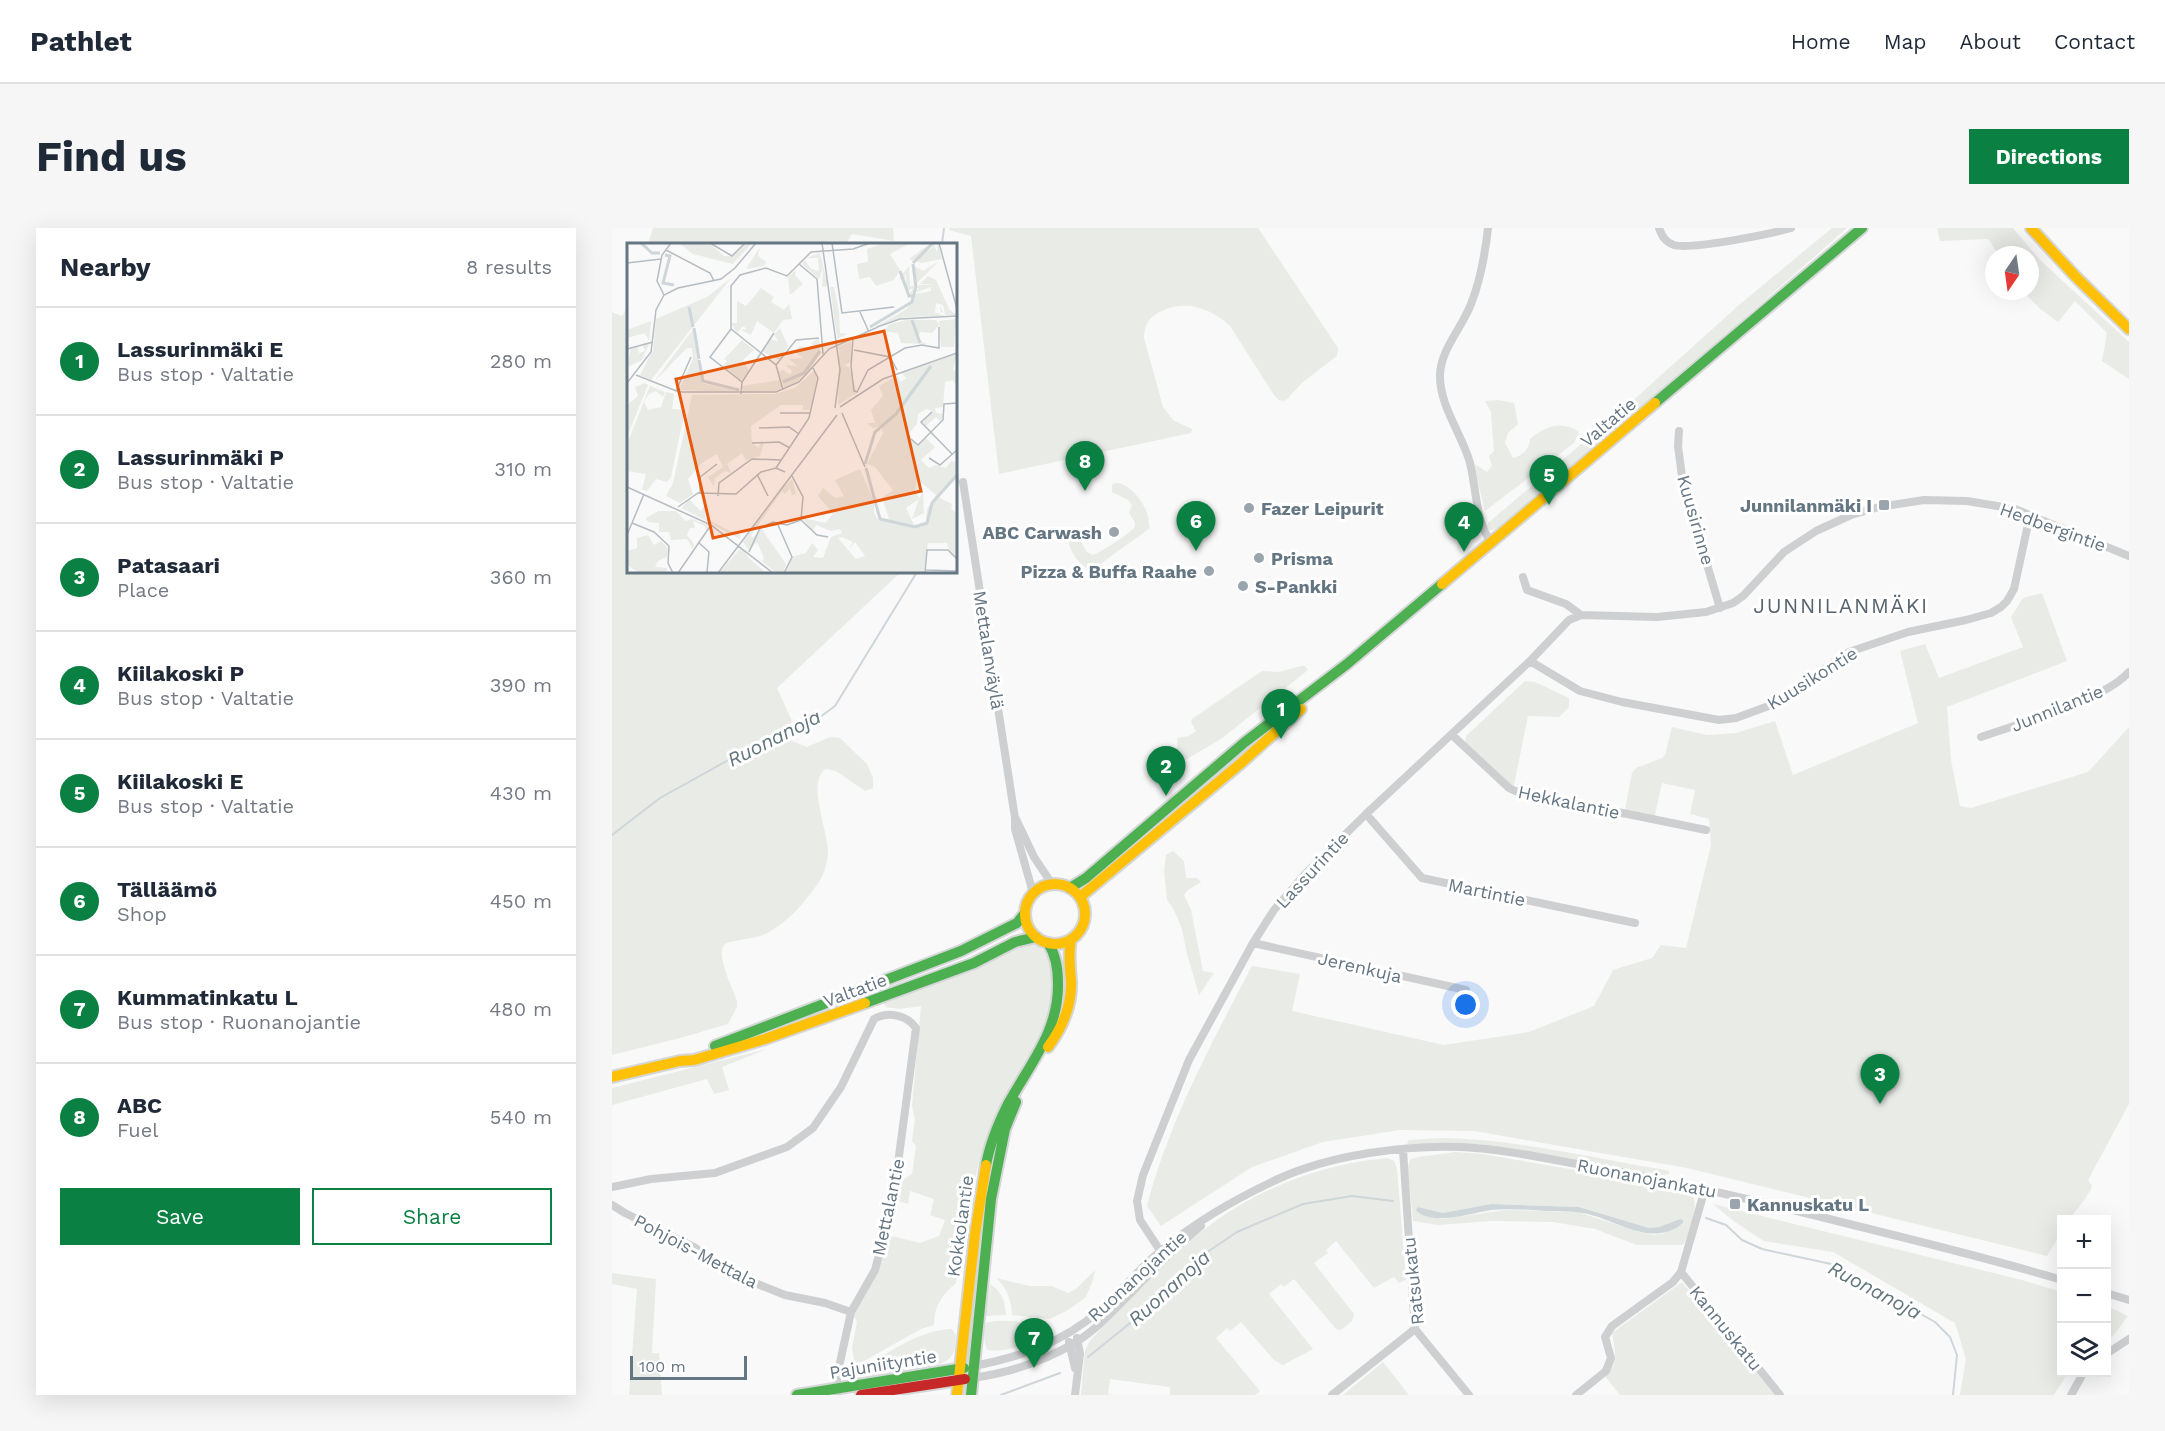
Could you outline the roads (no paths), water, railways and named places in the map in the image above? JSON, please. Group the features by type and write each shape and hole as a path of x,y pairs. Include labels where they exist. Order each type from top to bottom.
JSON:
{"main road":[{"name":"Valtatie","path":"1080,897 1240,764 1347,664 1862,228"},
{"path":"2031,228 2127,323"},
{"name":"Valtatie","path":"1070,888 1094,871 1245,742 1347,664"},
{"path":"1052,884 1070,888 1080,897 1085,913 1084,923 1079,932 1062,943 1048,943 1036,937 1031,932 1025,913 1033,893 1042,886 1052,884"},
{"name":"Valtatie","path":"680,1060 691,1053 961,951 1008,928 1025,913"},
{"name":"Valtatie","path":"612,1077 731,1050 960,969 1015,942 1036,937"},
{"name":"Kokkolantie","path":"1036,1061 1053,1041 1063,1024 1069,1007 1071,984 1068,956 1071,939"},
{"name":"Kokkolantie","path":"957,1395 979,1196 990,1144 1003,1113 1036,1061 1056,1013 1060,994 1055,957 1048,943"},
{"name":"Kokkolantie","path":"971,1395 991,1199 1005,1129 1030,1072"},
{"name":"Pajuniityntie","path":"797,1395 837,1391 959,1368 973,1372"},
{"name":"Pajuniityntie","path":"861,1395 958,1380 973,1372"}],"street":[{"path":"1488,228 1484,266 1475,294 1448,348 1440,375 1450,416 1469,459 1482,524 1491,542"},
{"path":"1659,228 1662,236 1668,242 1689,246 1791,228"},
{"name":"Kuusirinne","path":"1679,431 1678,446 1688,502 1708,562 1720,608"},
{"name":"Mettalanväylä","path":"963,482 1016,818 1015,829 1033,893"},
{"name":"Hedbergintie","path":"1523,577 1527,590 1566,604 1581,615 1657,617 1690,615 1732,603 1748,591 1784,552 1816,531 1851,515 1901,502 1923,500 1978,503 2015,509 2129,556"},
{"name":"Kuusikontie","path":"1530,661 1580,691 1622,702 1719,720 1736,718 1774,704 1849,652 1908,632 1991,613 2001,607 2007,602 2014,589 2030,514"},
{"name":"Lassurintie","path":"1163,1254 1140,1220 1137,1202 1143,1175 1189,1059 1253,943 1274,910 1295,885 1366,814 1530,661 1569,620 1581,615"},
{"name":"Junnilantie","path":"1981,737 2074,704 2109,688 2129,672"},
{"name":"Hekkalantie","path":"1452,735 1515,791 1706,830"},
{"name":"Martintie","path":"1366,814 1422,878 1635,923"},
{"name":"Mettalanväylä","path":"1016,818 1037,863 1052,884"},
{"name":"Jerenkuja","path":"1253,943 1466,990"},
{"name":"Mettalantie","path":"612,1187 651,1179 715,1173 787,1147 813,1128 841,1087 874,1019 882,1014 904,1018 912,1022 916,1028 894,1201 874,1270 851,1312 840,1360 837,1391"},
{"name":"Ruonanojankatu","path":"1233,1202 1282,1177 1315,1165 1358,1155 1461,1147 1637,1174 1705,1189 1999,1261 2057,1279"},
{"name":"Ratsukatu","path":"1403,1150 1415,1329 1469,1395"},
{"name":"Kannuskatu","path":"1705,1189 1682,1272 1780,1395"},
{"name":"Ruonanojantie","path":"973,1372 1018,1357 1070,1333 1100,1310 1194,1225 1233,1202"},
{"name":"Pohjois-Mettala","path":"612,1205 625,1214 694,1247 727,1270 755,1283 785,1295 825,1303 851,1312"},
{"name":"Ruonanojantie","path":"973,1372 1018,1368 1071,1345 1109,1315 1163,1254"},
{"path":"1576,1395 1606,1371 1611,1358 1605,1337 1612,1326 1673,1282 1682,1272"},
{"path":"2111,1294 2129,1299"},
{"path":"1332,1395 1415,1329"},
{"path":"1070,1333 1079,1340 1079,1368 1075,1395"},
{"path":"1070,1333 1077,1378"},
{"path":"2111,1351 2129,1339"},
{"path":"2071,1395 2081,1377"}],"waterway":[{"name":"Ruonanoja","path":"942,243 944,228"},
{"name":"Ruonanoja","path":"957,472 957,486"},
{"name":"Ruonanoja","path":"612,835 660,798 732,758 816,720 835,706 916,573"},
{"name":"Ruonanoja","path":"1088,1357 1129,1324 1194,1261 1237,1232 1303,1204 1352,1196 1393,1201"},
{"name":"Ruonanoja","path":"1706,1218 1726,1225 1742,1240 1762,1249 1831,1264 1935,1322 1950,1337 1957,1355 1953,1395"},
{"name":"Ruonanoja","path":"1001,1395 1060,1373"}],"place":[{"name":"ABC","path":"1085,491"},
{"name":"Kiilakoski E","path":"1549,505"},
{"name":"Junnilanmäki I","path":"1884,505"},
{"name":"Fazer Leipurit","path":"1249,508"},
{"name":"ABC Carwash","path":"1114,532"},
{"name":"Tälläämö","path":"1196,551"},
{"name":"Kiilakoski P","path":"1464,552"},
{"name":"Prisma","path":"1259,558"},
{"name":"Pizza & Buffa Raahe","path":"1209,571"},
{"name":"S-Pankki","path":"1243,586"},
{"name":"Lassurinmäki E","path":"1281,739"},
{"name":"Lassurinmäki P","path":"1166,796"},
{"name":"Patasaari","path":"1880,1104"},
{"name":"Kannuskatu L","path":"1735,1204"},
{"name":"Kummatinkatu L","path":"1034,1368"}],"district":[{"name":"JUNNILANMÄKI","path":"1841,605"}]}
